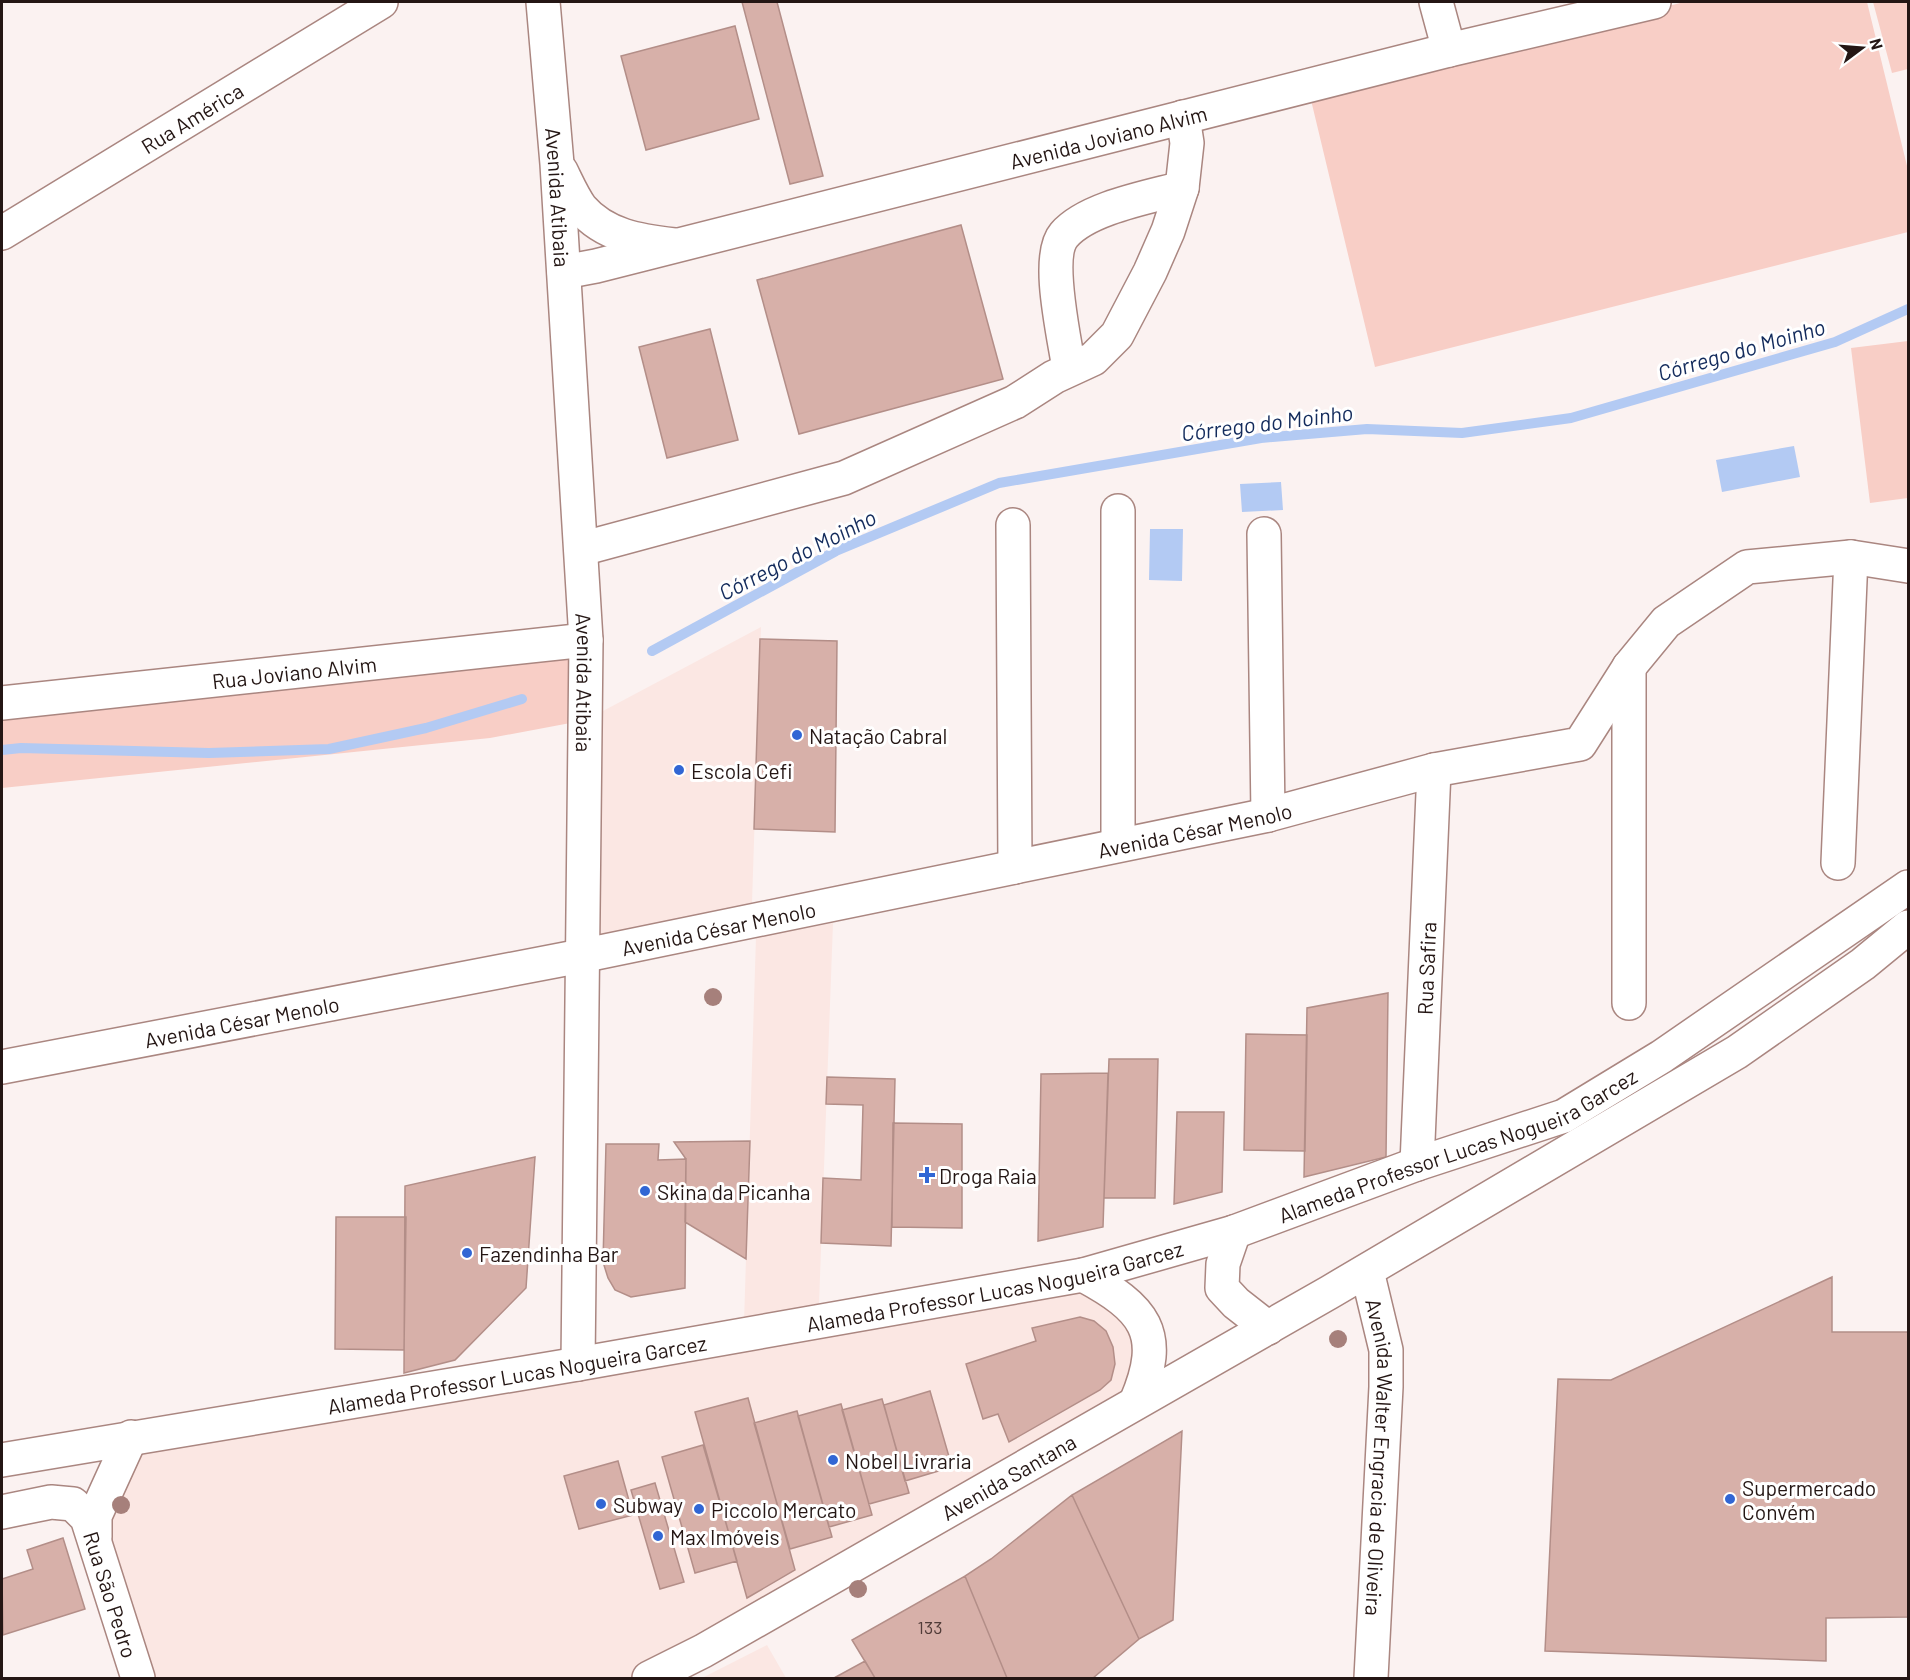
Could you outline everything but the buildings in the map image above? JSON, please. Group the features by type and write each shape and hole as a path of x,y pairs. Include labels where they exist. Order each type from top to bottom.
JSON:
{"street":[{"name":"Rua América","path":"2,233 381,2"},
{"name":"Avenida Atibaia","path":"543,2 564,272 586,640 578,1365"},
{"path":"1436,2 1449,50"},
{"name":"Avenida Joviano Alvim","path":"564,272 1449,50 1654,2"},
{"path":"581,549 844,478 1015,402 1093,358 1118,335 1150,272 1182,188 1187,143 1183,117"},
{"path":"556,164 581,207 600,224 633,240 674,245"},
{"path":"1070,369 1055,268 1057,249 1063,235 1082,220 1182,188"},
{"path":"1118,511 1118,844"},
{"path":"1013,525 1015,867"},
{"path":"1264,534 1268,815"},
{"path":"1838,863 1851,557"},
{"name":"Avenida César Menolo","path":"2,1067 581,956 1268,815 1434,770 1580,744 1629,667 1666,622 1747,567 1851,557 1908,566"},
{"name":"Rua Joviano Alvim","path":"2,703 586,640"},
{"path":"1629,667 1629,1003"},
{"name":"Rua Safira","path":"1418,1164 1434,770"},
{"name":"Alameda Professor Lucas Nogueira Garcez","path":"2,1460 578,1365 1083,1275 1234,1232 1418,1164 1564,1116 1661,1057 1908,887"},
{"name":"Alameda Professor Lucas Nogueira Garcez","path":"1367,1271 1737,1052 1863,964 1908,927"},
{"path":"1234,1232 1223,1264 1222,1288 1236,1303 1268,1328"},
{"name":"Avenida Santana","path":"649,1678 714,1645 1367,1271"},
{"name":"Avenida Walter Engracia de Oliveira","path":"1367,1271 1386,1350 1371,1678"},
{"path":"1083,1275 1133,1306 1146,1331 1150,1351 1145,1380 1136,1402"},
{"path":"95,1537 95,1516 131,1437"},
{"name":"Rua São Pedro","path":"2,1512 51,1502 73,1504 87,1518 95,1537 138,1678"}],"shaded area":[{"path":"1684,2 1867,2 1908,170 1908,232 1375,367 1311,100"},
{"path":"1873,2 1908,2 1908,69 1892,73"},
{"path":"1908,341 1908,498 1870,503 1851,348"},
{"name":"Escola Cefi","path":"761,627 752,903 596,937 603,711"},
{"path":"582,643 581,721 490,738 2,788 2,704"},
{"path":"833,923 819,1304 744,1323 756,937"},
{"path":"1080,1285 1140,1334 1127,1398 645,1678 138,1678 102,1497 131,1437"},
{"path":"767,1645 786,1678 702,1678"}],"water":[{"path":"1794,446 1800,477 1722,492 1716,460"},
{"path":"1281,482 1283,510 1242,512 1240,484"},
{"path":"1150,529 1183,529 1182,581 1149,580"}],"waterway":[{"name":"Córrego do Moinho","path":"652,651 836,551 999,483 1261,438 1367,429 1462,433 1571,418 1835,342 1908,309"},
{"path":"2,750 21,748 209,753 329,749 426,728 522,699"}],"place":[{"name":"Natação Cabral","path":"797,735"},
{"name":"Escola Cefi","path":"679,770"},
{"name":"Droga Raia","path":"927,1175"},
{"name":"Skina da Picanha","path":"645,1191"},
{"name":"Fazendinha Bar","path":"467,1253"},
{"name":"Nobel Livraria","path":"833,1460"},
{"name":"Supermercado Convém","path":"1730,1499"},
{"name":"Subway","path":"601,1504"},
{"name":"Piccolo Mercato","path":"699,1509"},
{"name":"Max Imóveis","path":"658,1536"}]}
